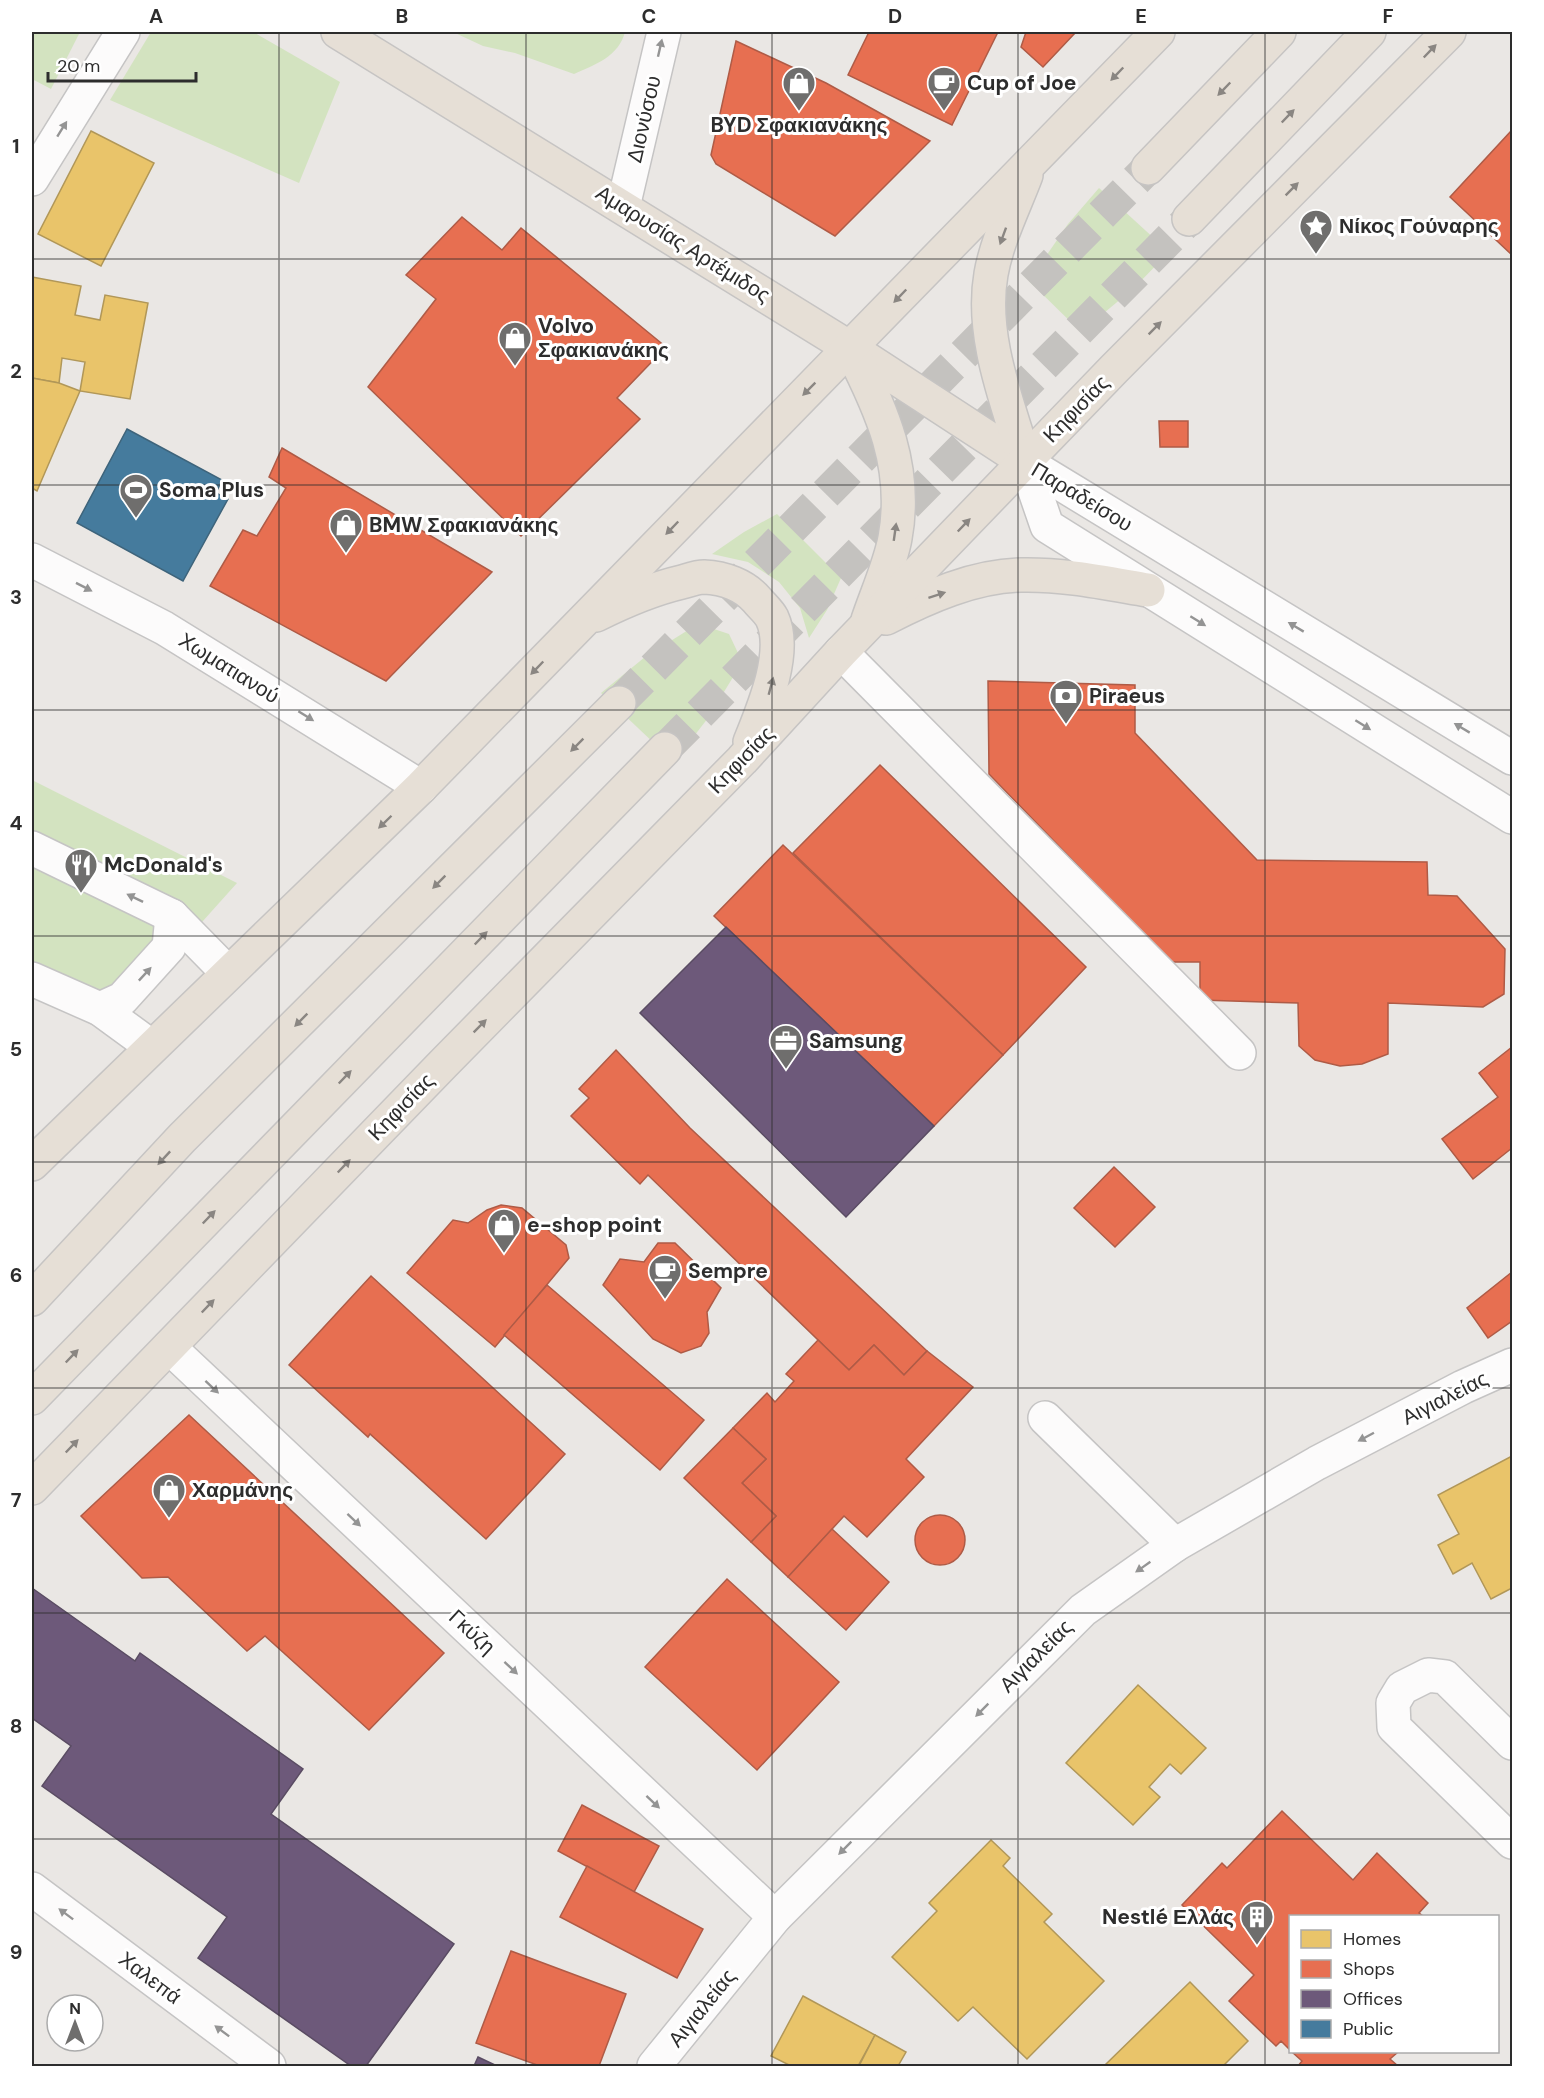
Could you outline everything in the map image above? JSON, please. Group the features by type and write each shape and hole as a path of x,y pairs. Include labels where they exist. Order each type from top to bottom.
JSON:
{"main road":[{"name":"Αμαρυσίας Αρτέμιδος","path":"338,32 850,348 1025,462"},
{"path":"32,1164 421,787 1158,32"},
{"path":"1148,168 1279,32"},
{"path":"1189,219 1369,32"},
{"name":"Κηφισίας","path":"32,1488 742,760 841,652 1025,462 1449,32"},
{"path":"1025,462 999,374 991,334 989,307 991,275 1000,243 1031,162"},
{"path":"850,348 877,401 893,449 898,505 895,539 865,628"},
{"path":"865,628 922,600 975,582 1018,575 1061,576 1148,590"},
{"path":"580,623 622,602 666,586 702,577 729,580 753,595 772,618 776,640 775,662 765,706 742,760"},
{"path":"32,1299 182,1138 619,703"},
{"path":"32,1398 665,749"}],"street":[{"path":"32,179 123,32"},
{"name":"Διονύσου","path":"623,207 664,32"},
{"name":"Παραδείσου","path":"1025,462 1047,526 1512,818"},
{"name":"Παραδείσου","path":"1025,462 1512,758"},
{"name":"Χωματιανού","path":"32,560 164,628 421,787"},
{"path":"841,652 1239,1053"},
{"path":"32,848 172,916 228,973"},
{"path":"100,1009 122,999 169,947 172,916"},
{"path":"32,979 100,1009 152,1047"},
{"name":"Γκύζη","path":"169,1347 776,1917"},
{"name":"Αιγιαλείας","path":"654,2067 776,1917 1083,1610 1175,1545 1317,1463 1462,1387 1512,1365"},
{"path":"1045,1418 1175,1545"},
{"path":"1512,1743 1445,1677 1428,1675 1402,1688 1393,1703 1394,1727 1512,1842"},
{"name":"Χαλεπά","path":"32,1889 268,2067"}],"green space":[{"path":"32,32 80,32 51,89 32,79"},
{"path":"151,32 253,32 340,82 299,183 110,100"},
{"path":"453,32 625,32 617,47 605,59 574,74 515,53 483,46"},
{"path":"1099,188 1169,252 1134,288 1081,332 1029,281 1068,224"},
{"path":"777,514 841,578 827,610 809,638 800,608 779,582 748,562 712,554 744,532"},
{"path":"693,627 711,628 729,634 738,653 738,669 708,718 674,762 601,693 645,657"},
{"path":"32,780 237,883 132,1000 32,982"}],"building: Homes":[{"path":"91,131 154,163 101,266 38,234"},
{"path":"32,277 81,286 75,315 100,320 105,295 148,303 130,399 80,391 85,362 62,358 59,383 32,378"},
{"path":"32,378 59,383 80,391 37,491 32,488"},
{"path":"1512,1456 1512,1588 1491,1599 1472,1563 1453,1574 1438,1545 1459,1534 1438,1495"},
{"path":"1138,1685 1206,1748 1181,1774 1170,1764 1149,1787 1160,1797 1133,1825 1066,1763"},
{"path":"991,1840 1010,1858 1003,1866 1052,1914 1044,1922 1104,1981 1027,2059 973,2007 958,2021 892,1957 937,1911 929,1903"},
{"path":"1190,1982 1248,2041 1223,2066 1104,2066"},
{"path":"803,1996 875,2035 858,2066 791,2066 771,2056"},
{"path":"875,2035 906,2052 898,2066 859,2066"}],"building: Shops":[{"path":"869,32 998,32 952,125 848,75"},
{"path":"1026,32 1076,32 1043,67 1021,47"},
{"name":"BYD Σφακιανάκης","path":"736,41 826,83 930,141 835,236 716,164 711,155"},
{"path":"1512,130 1512,255 1450,197"},
{"name":"Volvo Σφακιανάκης","path":"462,217 502,250 521,228 666,347 617,398 640,419 521,536 368,387 436,299 406,275"},
{"path":"1159,421 1188,421 1188,447 1160,447"},
{"name":"BMW Σφακιανάκης","path":"282,448 492,572 386,681 210,586 243,530 257,536 286,488 269,477"},
{"path":"988,681 1135,685 1135,733 1257,860 1427,862 1428,895 1457,896 1505,949 1504,994 1483,1007 1388,1003 1388,1054 1362,1064 1340,1066 1315,1060 1299,1046 1298,1003 1200,1000 1200,962 1171,962 989,774"},
{"path":"880,765 1086,967 1003,1055 793,853"},
{"path":"783,845 1003,1055 934,1126 714,916"},
{"path":"1512,1047 1512,1148 1473,1179 1442,1139 1498,1097 1479,1073"},
{"path":"616,1050 690,1128 927,1351 904,1375 874,1345 849,1370 648,1175 640,1184 571,1116 589,1098 579,1089"},
{"path":"1114,1167 1155,1207 1115,1247 1074,1208"},
{"path":"501,1205 522,1208 566,1245 569,1258 495,1347 407,1273 453,1220 468,1223 487,1210"},
{"name":"Sempre","path":"658,1243 675,1243 721,1288 707,1312 709,1333 701,1346 681,1353 653,1339 603,1285 620,1259 644,1262"},
{"path":"1512,1272 1512,1321 1488,1338 1467,1308"},
{"path":"371,1276 565,1454 486,1539 370,1434 368,1437 289,1365"},
{"path":"547,1285 704,1420 660,1470 504,1335"},
{"path":"818,1340 849,1370 874,1345 904,1375 927,1351 973,1387 906,1459 924,1477 867,1537 844,1516 788,1577 751,1542 776,1516 742,1483 766,1459 733,1428 767,1393 775,1402 794,1381 786,1374"},
{"path":"189,1415 444,1653 369,1730 265,1636 247,1651 168,1577 142,1578 81,1516"},
{"path":"733,1428 766,1459 742,1483 776,1516 751,1542 684,1478"},
{"path":"935,1515 945,1515 958,1522 965,1535 965,1545 958,1558 945,1565 935,1565 926,1561 919,1554 915,1545 915,1535 919,1526 926,1519"},
{"path":"832,1529 889,1582 846,1630 788,1577"},
{"path":"727,1579 839,1682 757,1770 645,1667"},
{"path":"582,1805 659,1846 634,1892 558,1851"},
{"name":"Nestlé Ελλάς","path":"1282,1811 1353,1880 1377,1853 1428,1903 1419,1913 1422,1915 1289,1915 1289,2049 1281,2041 1276,2046 1229,2001 1254,1975 1182,1905 1222,1863 1227,1868"},
{"path":"587,1866 703,1929 677,1978 560,1917"},
{"path":"511,1951 626,1994 599,2066 540,2066 476,2043"},
{"path":"1293,2053 1397,2053 1390,2059 1398,2066 1298,2066 1302,2061"}],"building: Offices":[{"name":"Samsung","path":"726,927 934,1126 846,1217 640,1013"},
{"path":"32,1588 135,1661 140,1653 303,1769 271,1814 454,1944 366,2066 351,2066 198,1958 227,1917 42,1786 71,1746 32,1718"},
{"path":"478,2057 497,2066 474,2066"}],"building: Public":[{"path":"127,429 222,480 216,493 228,499 183,581 77,523"}],"tunnel":[{"path":"619,703 1148,168"},
{"path":"665,749 1189,219"}],"place":[{"name":"BYD Σφακιανάκης","path":"799,112"},
{"name":"Cup of Joe","path":"944,112"},
{"name":"Νίκος Γούναρης","path":"1316,255"},
{"name":"Volvo Σφακιανάκης","path":"515,367"},
{"name":"Soma Plus","path":"136,519"},
{"name":"BMW Σφακιανάκης","path":"346,554"},
{"name":"Piraeus","path":"1066,725"},
{"name":"McDonald's","path":"81,894"},
{"name":"Samsung","path":"786,1070"},
{"name":"e-shop point","path":"504,1254"},
{"name":"Sempre","path":"665,1300"},
{"name":"Χαρμάνης","path":"169,1519"},
{"name":"Nestlé Ελλάς","path":"1257,1946"}]}
